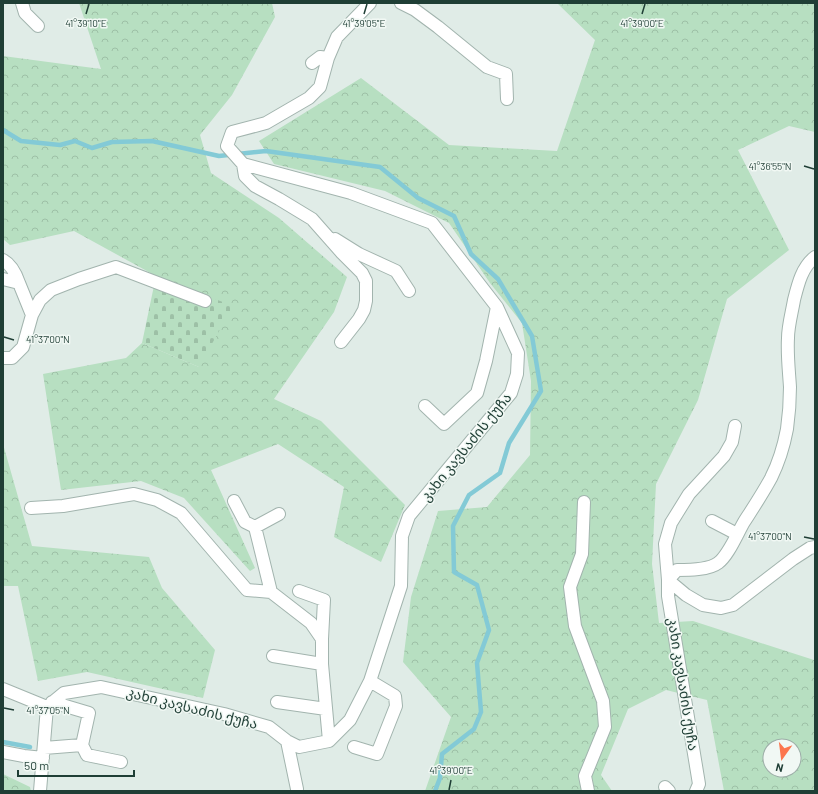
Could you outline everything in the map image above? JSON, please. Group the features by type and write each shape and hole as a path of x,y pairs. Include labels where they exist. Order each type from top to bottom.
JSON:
{"street":[{"path":"22,3 25,13 38,26"},
{"path":"341,342 364,310 366,300 366,281 362,272 342,253 312,219 255,186 245,176 243,164 227,146 232,132 266,123 309,98 320,87 328,58 337,37 370,3"},
{"path":"401,3 415,10 438,27 487,67 506,74 507,98"},
{"path":"312,63 320,57 328,58"},
{"name":"კახი კავსაძის ქუჩა","path":"50,704 64,693 101,687 224,714 269,727 287,741 299,746 329,741 350,720 370,681 401,586 402,536 409,516 511,393 518,374 518,353 497,307 432,223 351,193 243,164"},
{"path":"324,231 359,254 396,271 409,291"},
{"path":"815,257 810,261 797,285 788,337 790,408 778,460 771,477 727,552 718,564 706,568 677,570 668,580 686,595 703,605 721,608 733,605 793,558 810,548 815,547"},
{"path":"3,260 7,262 16,273 32,315"},
{"path":"3,358 12,358 23,347 32,315 40,300 51,290 116,267 205,301"},
{"path":"3,279 19,283"},
{"path":"425,406 444,424 478,393 497,307"},
{"name":"კახი კავსაძის ქუჩა","path":"696,791 699,784 668,596 665,544 671,523 689,494 724,456 732,442 736,426"},
{"path":"31,508 62,506 134,494 157,500 181,513 247,590 271,592 311,623 322,639"},
{"path":"234,501 245,522 255,527 271,592"},
{"path":"584,502 582,554 570,587 575,626 602,701 605,727 584,776 588,791"},
{"path":"255,527 279,514"},
{"path":"712,521 737,534"},
{"path":"300,591 324,600 322,664 329,741"},
{"path":"273,656 322,664"},
{"path":"354,747 377,754 396,706 394,696 370,681"},
{"path":"3,689 50,704 89,714 82,745 87,755 121,762"},
{"path":"277,702 326,709"},
{"path":"40,791 43,753 50,704"},
{"path":"287,741 297,789"},
{"path":"3,752 24,756 82,745"}],"green space":[{"path":"79,3 272,3 275,17 232,95 200,135 211,173 279,218 347,277 334,312 274,399 321,421 405,505 381,562 334,537 344,487 278,444 211,470 255,568 250,571 184,498 141,481 61,490 43,374 126,358 142,343 199,367 156,276 74,231 10,245 3,239 3,56 101,69"},
{"path":"557,3 815,3 815,132 789,126 738,150 789,250 727,299 698,400 656,484 652,564 659,623 693,621 814,660 815,659 815,791 724,791 707,700 666,690 628,709 601,775 612,791 425,791 451,717 403,662 411,597 438,511 487,507 530,455 531,381 522,323 490,283 449,223 385,191 274,164 259,141 361,78 449,145 557,151 595,40"},
{"path":"156,276 233,306 199,367 142,343"},
{"path":"3,444 32,546 149,557 162,588 215,650 203,698 87,672 38,681 18,586 3,586"},
{"path":"3,774 30,787 31,791 3,791"}],"waterway":[{"path":"3,130 21,141 60,145 75,141 92,148 112,142 152,141 219,156 266,151 380,167 418,198 454,216 471,254 498,279 532,336 541,391 509,443 500,473 469,495 453,526 454,572 477,585 489,630 477,663 481,712 474,729 442,754 440,778 435,791"},
{"path":"3,742 30,747"}]}
